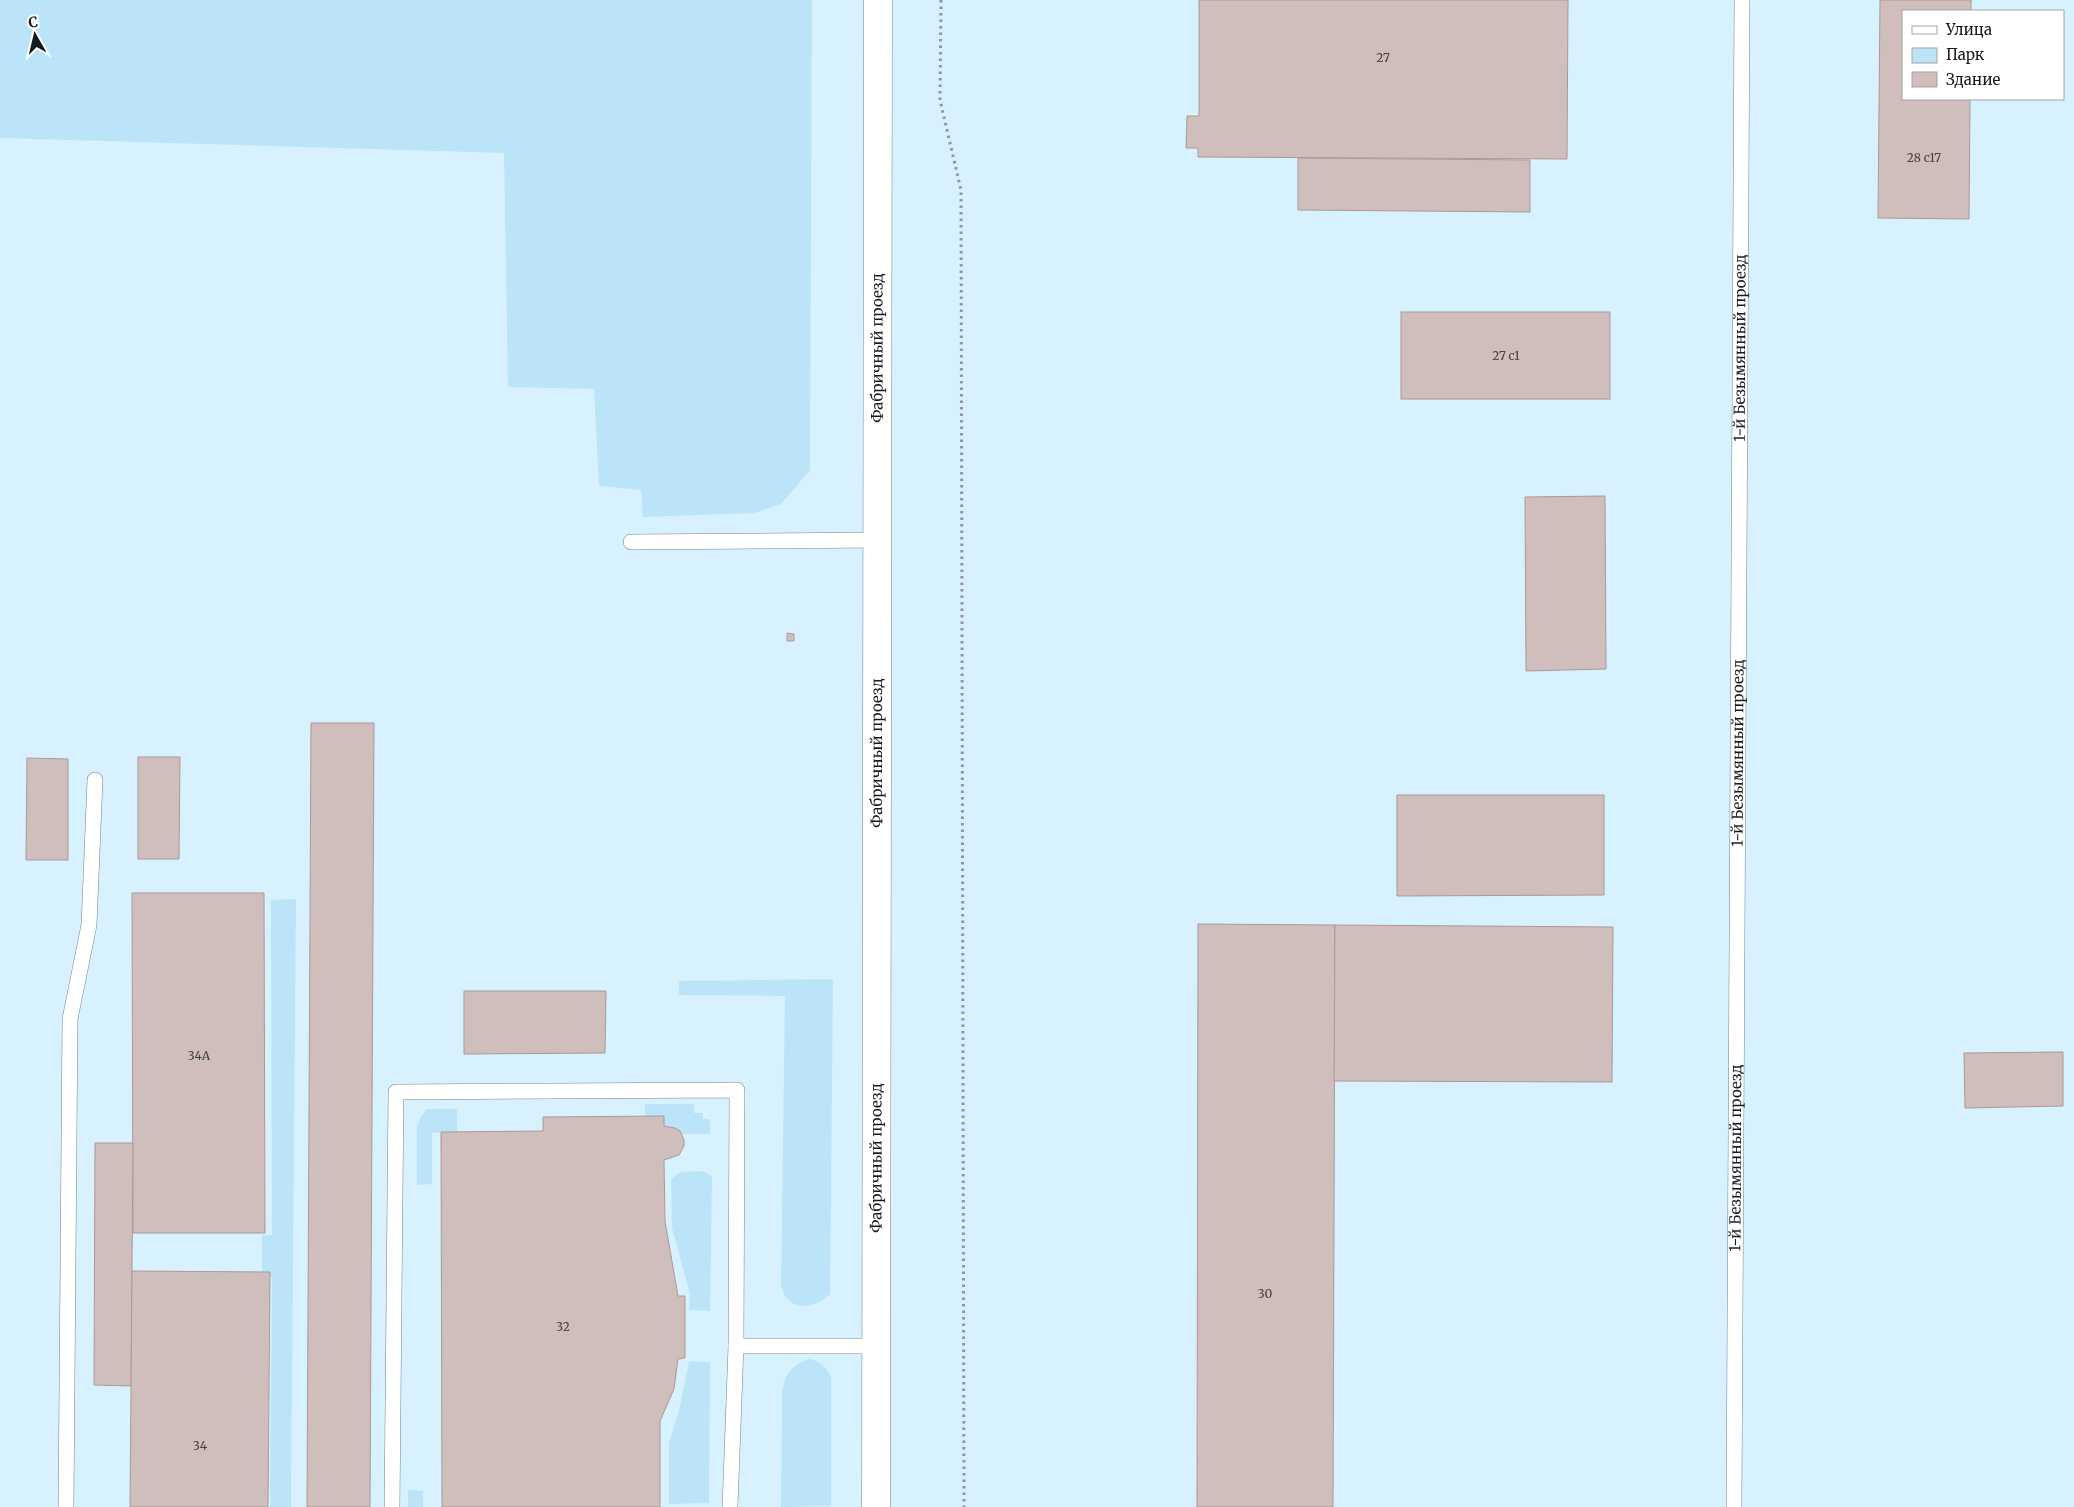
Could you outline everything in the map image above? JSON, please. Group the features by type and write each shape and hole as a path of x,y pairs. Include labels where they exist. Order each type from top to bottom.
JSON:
{"street":[{"name":"Фабричный проезд","path":"876,1507 878,0"}],"lane":[{"name":"1-й Безымянный проезд","path":"1734,1507 1742,0"},
{"path":"631,542 876,540"},
{"path":"66,1507 70,1019 89,925 95,780"},
{"path":"392,1507 396,1092 737,1090 736,1346 730,1507"},
{"path":"736,1346 875,1346"}],"path":[{"path":"941,0 940,100 960,190 964,1507"}],"shaded area":[{"path":"0,0 2074,0 2074,1507 0,1507"}],"green space":[{"path":"0,0 812,0 810,470 781,504 754,513 643,517 641,490 599,486 594,389 508,387 504,153 0,138"},
{"path":"296,899 291,1507 270,1507 272,1277 262,1277 262,1235 272,1235 271,900"},
{"path":"833,979 830,1294 815,1304 803,1306 791,1302 785,1296 781,1286 785,996 679,995 679,981"},
{"path":"645,1104 694,1104 694,1113 703,1113 703,1119 710,1119 710,1134 670,1134 645,1128"},
{"path":"427,1109 457,1109 457,1132 432,1133 432,1184 417,1185 417,1127 421,1116"},
{"path":"703,1171 712,1176 710,1311 689,1310 690,1294 672,1228 671,1179 680,1172"},
{"path":"809,1359 823,1365 831,1378 831,1506 781,1507 782,1393 787,1375 793,1367"},
{"path":"689,1361 710,1362 709,1503 669,1504 669,1443 680,1406"},
{"path":"408,1490 423,1491 423,1507 408,1507"}],"building":[{"path":"1199,0 1568,0 1567,159 1198,157 1198,148 1186,148 1187,116 1199,116"},
{"path":"1880,0 1971,0 1971,10 1902,10 1902,100 1970,100 1969,219 1878,218"},
{"path":"1298,158 1530,160 1530,212 1298,210"},
{"path":"1401,312 1610,312 1610,399 1401,399"},
{"path":"1605,496 1606,669 1526,671 1525,497"},
{"path":"787,633 794,634 794,641 787,641"},
{"path":"311,723 374,723 370,1507 307,1507"},
{"path":"138,757 180,757 179,859 138,859"},
{"path":"27,758 68,759 68,860 26,860"},
{"path":"1397,795 1604,795 1604,895 1397,896"},
{"path":"132,893 264,893 265,1233 133,1233"},
{"path":"1198,924 1335,925 1333,1507 1197,1507"},
{"path":"1335,925 1613,927 1612,1082 1334,1081"},
{"path":"464,991 606,991 605,1053 464,1054"},
{"path":"2063,1052 2063,1106 1965,1108 1964,1053"},
{"path":"664,1116 664,1126 680,1131 684,1140 684,1146 679,1155 664,1160 665,1221 678,1296 685,1296 685,1358 678,1359 674,1389 660,1421 660,1507 442,1507 441,1132 543,1131 543,1117"},
{"path":"95,1143 133,1143 131,1386 94,1385"},
{"path":"132,1271 270,1272 268,1507 130,1507"}]}
